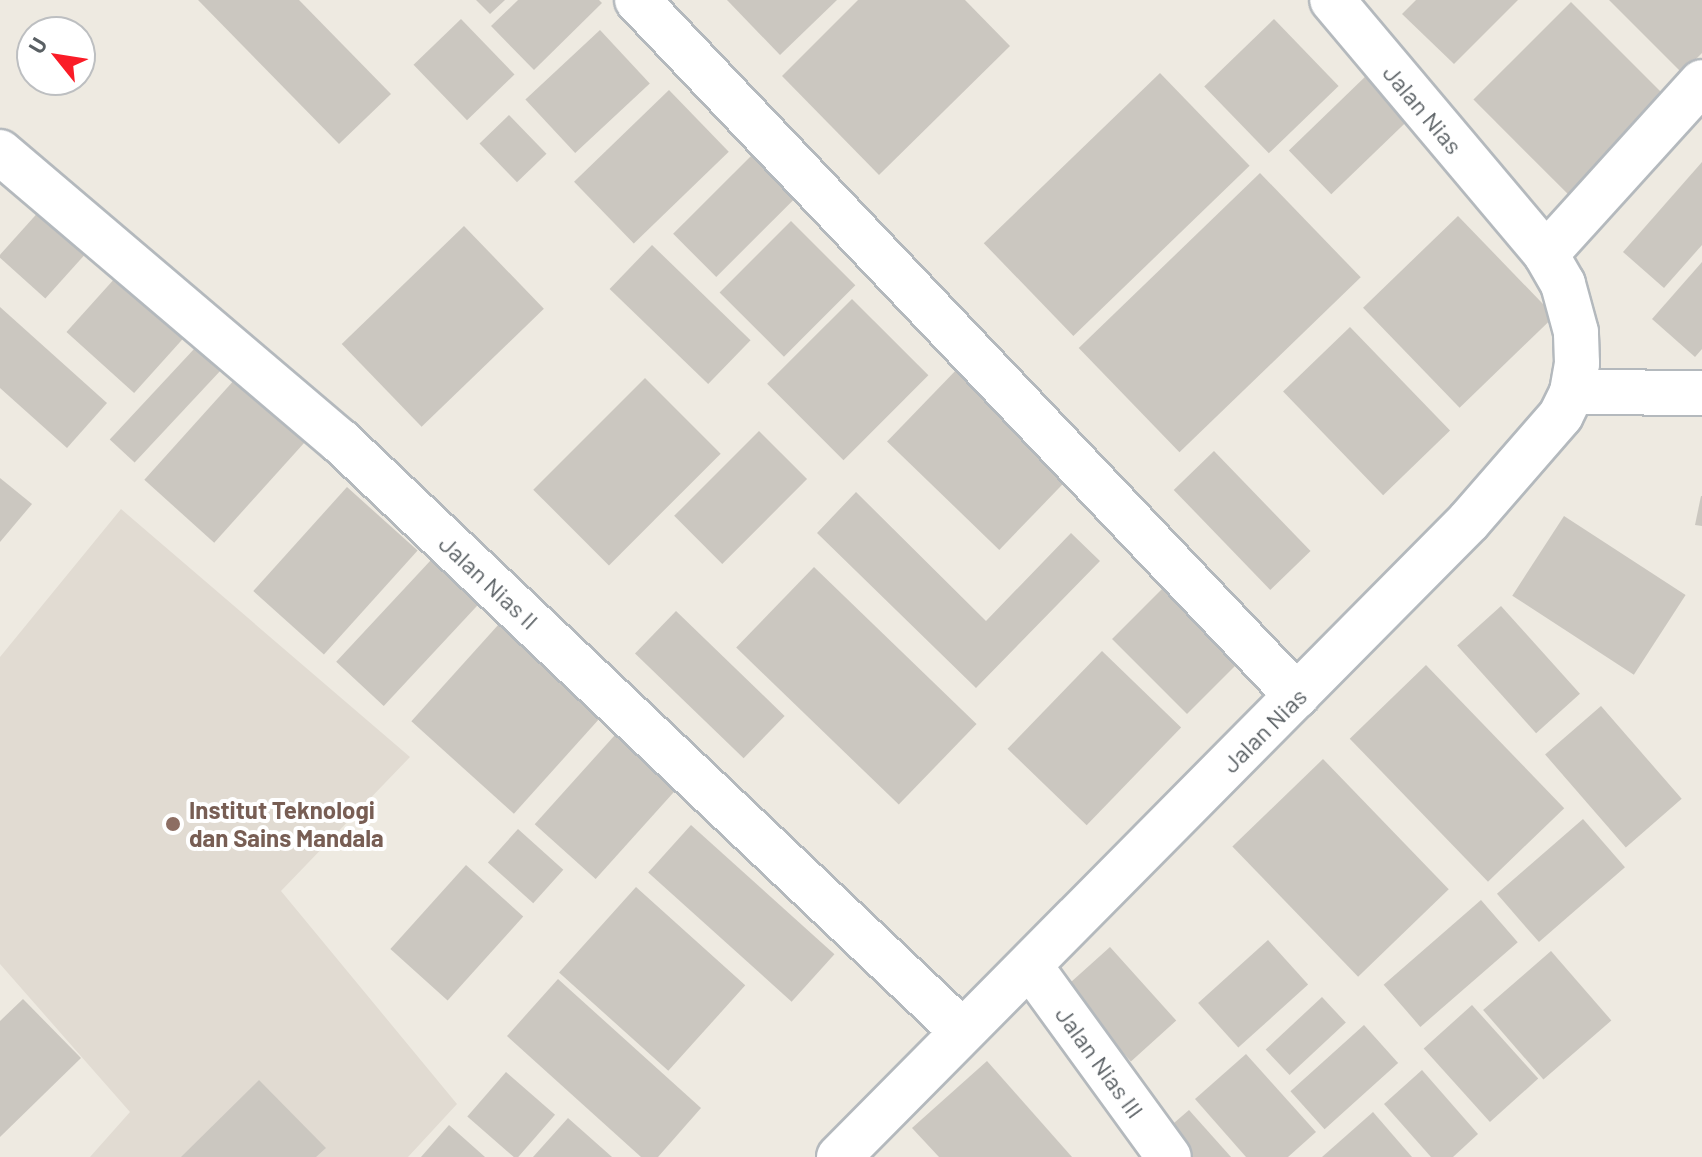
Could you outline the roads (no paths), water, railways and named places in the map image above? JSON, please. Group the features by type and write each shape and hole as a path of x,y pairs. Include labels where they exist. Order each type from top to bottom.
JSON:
{"street":[{"path":"637,0 1297,696"},
{"name":"Jalan Nias","path":"839,1157 961,1030 1030,966 1469,521 1561,415 1572,392 1577,363 1576,332 1563,284 1546,254 1332,0"},
{"path":"1546,254 1702,82"},
{"name":"Jalan Nias II","path":"0,152 340,441 961,1030"},
{"path":"1572,392 1702,393"},
{"name":"Jalan Nias III","path":"1030,966 1169,1157"}],"place":[{"name":"Institut Teknologi dan Sains Mandala","path":"173,824"}]}
